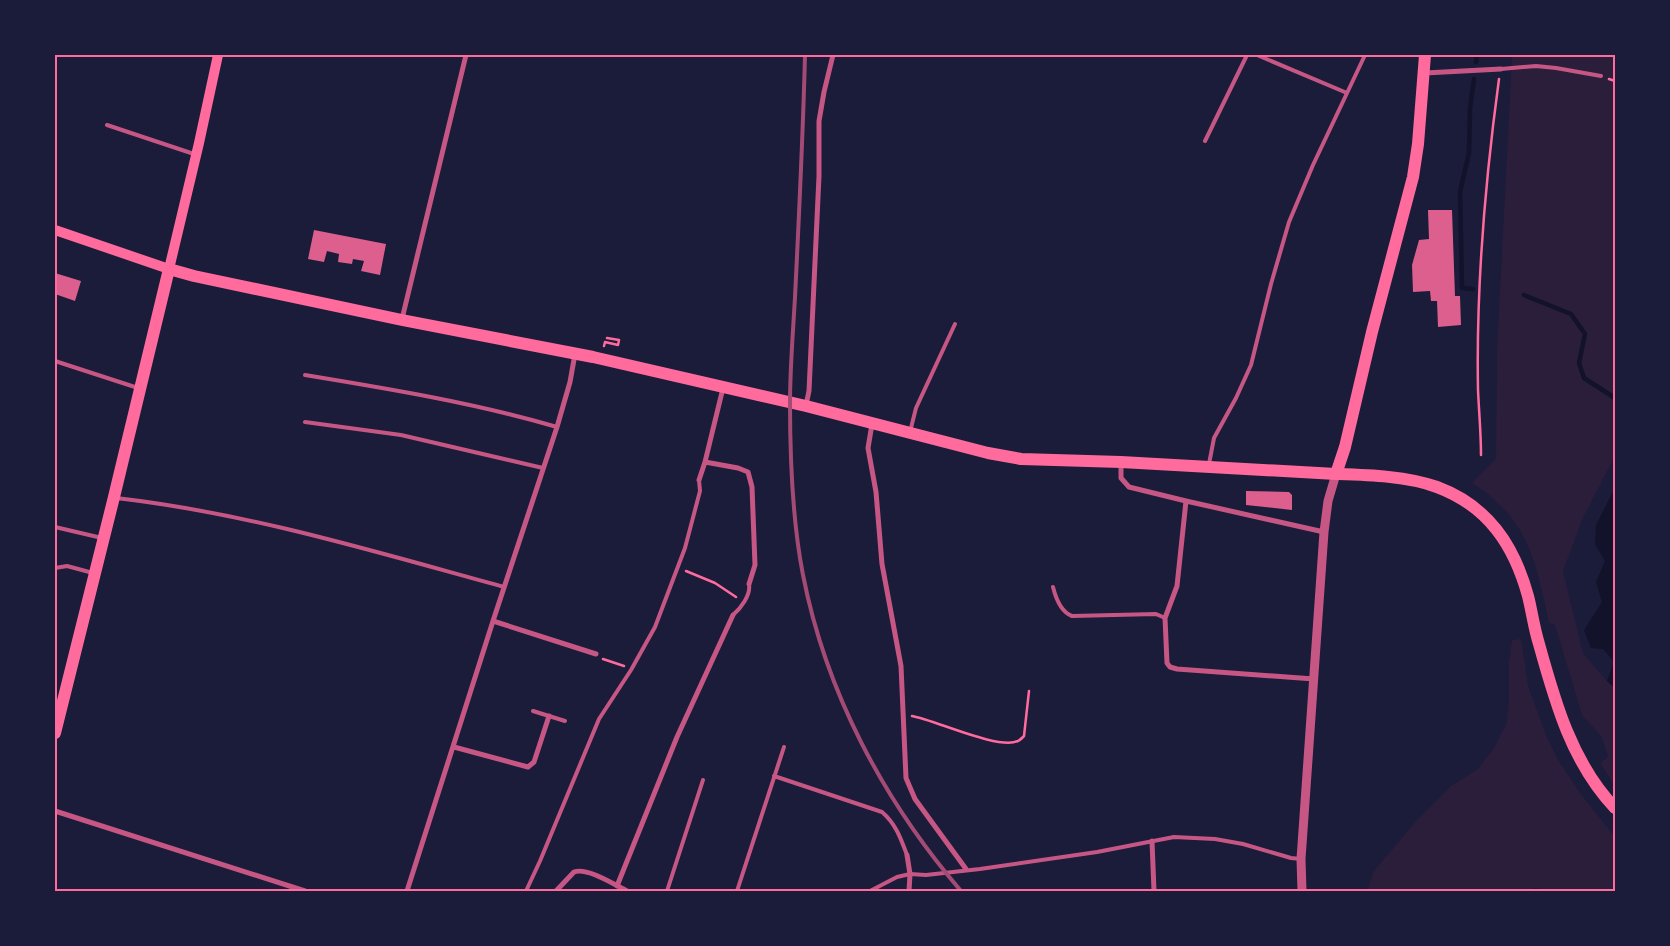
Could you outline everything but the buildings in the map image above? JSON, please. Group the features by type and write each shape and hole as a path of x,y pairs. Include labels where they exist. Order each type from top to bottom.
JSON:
{"main road":[{"path":"55,733 141,389 218,55"},
{"path":"1336,474 1345,447 1372,332 1413,177 1418,144 1425,55"},
{"path":"55,230 194,276 402,320 575,353 806,406 988,453 1021,459 1121,462 1362,475 1415,481 1437,487 1472,506 1484,516 1496,528 1514,557 1522,576 1560,715 1583,764 1611,804"}],"street":[{"path":"402,320 466,55"},
{"path":"806,406 817,238 819,121 833,55"},
{"path":"1425,72 1500,69"},
{"path":"407,891 504,587 558,427 570,382 575,353"},
{"path":"699,480 723,388"},
{"path":"872,423 868,448 876,492 882,564 900,666 906,778 910,789 924,812 966,869"},
{"path":"705,462 738,468 748,472 752,487 755,565 749,584"},
{"path":"1121,462 1121,478 1129,487 1324,532"},
{"path":"1302,891 1301,859 1324,532 1328,501 1336,474"},
{"path":"1186,501 1176,586 1165,618 1167,663 1170,667 1177,670 1314,678"},
{"path":"617,886 677,738 733,615"},
{"path":"493,621 596,654"},
{"path":"454,747 528,767 534,762 549,716"},
{"path":"55,811 305,891"},
{"path":"1152,842 1154,891"},
{"path":"907,855 910,874 909,891"},
{"path":"556,891 578,871 587,872 628,891"}],"lane":[{"path":"1205,141 1247,55"},
{"path":"1257,55 1347,93"},
{"path":"1209,468 1214,438 1236,398 1251,365 1270,284 1290,222 1313,165 1366,55"},
{"path":"1500,69 1536,66 1601,76"},
{"path":"107,125 196,155"},
{"path":"910,434 916,408 955,324"},
{"path":"55,361 141,389"},
{"path":"305,375 390,389 527,418 558,427"},
{"path":"305,422 401,435 543,468"},
{"path":"526,891 599,719 631,670 655,627 685,548 700,491 699,480"},
{"path":"114,497 227,515 311,535 504,587"},
{"path":"55,527 104,538"},
{"path":"55,568 67,566 95,573"},
{"path":"733,615 743,603 750,589 749,584"},
{"path":"1053,587 1056,598 1066,614 1072,616 1156,614 1165,618"},
{"path":"533,711 565,721"},
{"path":"737,891 784,747"},
{"path":"774,776 882,812 898,830 907,855"},
{"path":"667,891 703,780"},
{"path":"870,891 910,874 926,875 966,869 980,869 1097,852 1174,837 1215,839 1301,859"}],"path":[{"path":"1481,455 1478,381 1481,260 1489,149 1500,69"},
{"path":"605,342 618,345 619,340 608,338"},
{"path":"677,568 714,583 736,597 742,584 749,584"},
{"path":"596,654 602,659 623,666"},
{"path":"902,715 925,718 976,737 1008,743 1017,741 1024,736 1030,691"}],"shaded area":[{"path":"1512,55 1615,55 1615,456 1583,518 1563,571 1583,653 1615,688 1615,786 1600,763 1608,757 1602,737 1582,715 1555,625 1549,623 1534,561 1527,543 1506,511 1472,483 1496,459 1497,351"},
{"path":"1615,488 1615,688 1607,681 1614,662 1603,649 1591,648 1584,630 1602,602 1596,582 1605,561 1595,544 1596,525"},
{"path":"1521,639 1528,686 1546,735 1558,760 1580,793 1615,837 1615,891 1545,891 1536,888 1528,891 1367,891 1374,871 1416,821 1451,786 1478,769 1494,748 1507,722 1509,663 1512,640"}],"waterway":[{"path":"1476,62 1477,55"},
{"path":"1473,289 1462,288 1460,192 1469,153 1470,108 1474,79"},
{"path":"1524,295 1571,314 1585,334 1579,363 1584,378 1615,398"}],"railway":[{"path":"805,55 790,403 792,489 799,554 813,618 826,661 861,743 907,820 961,891"}]}
